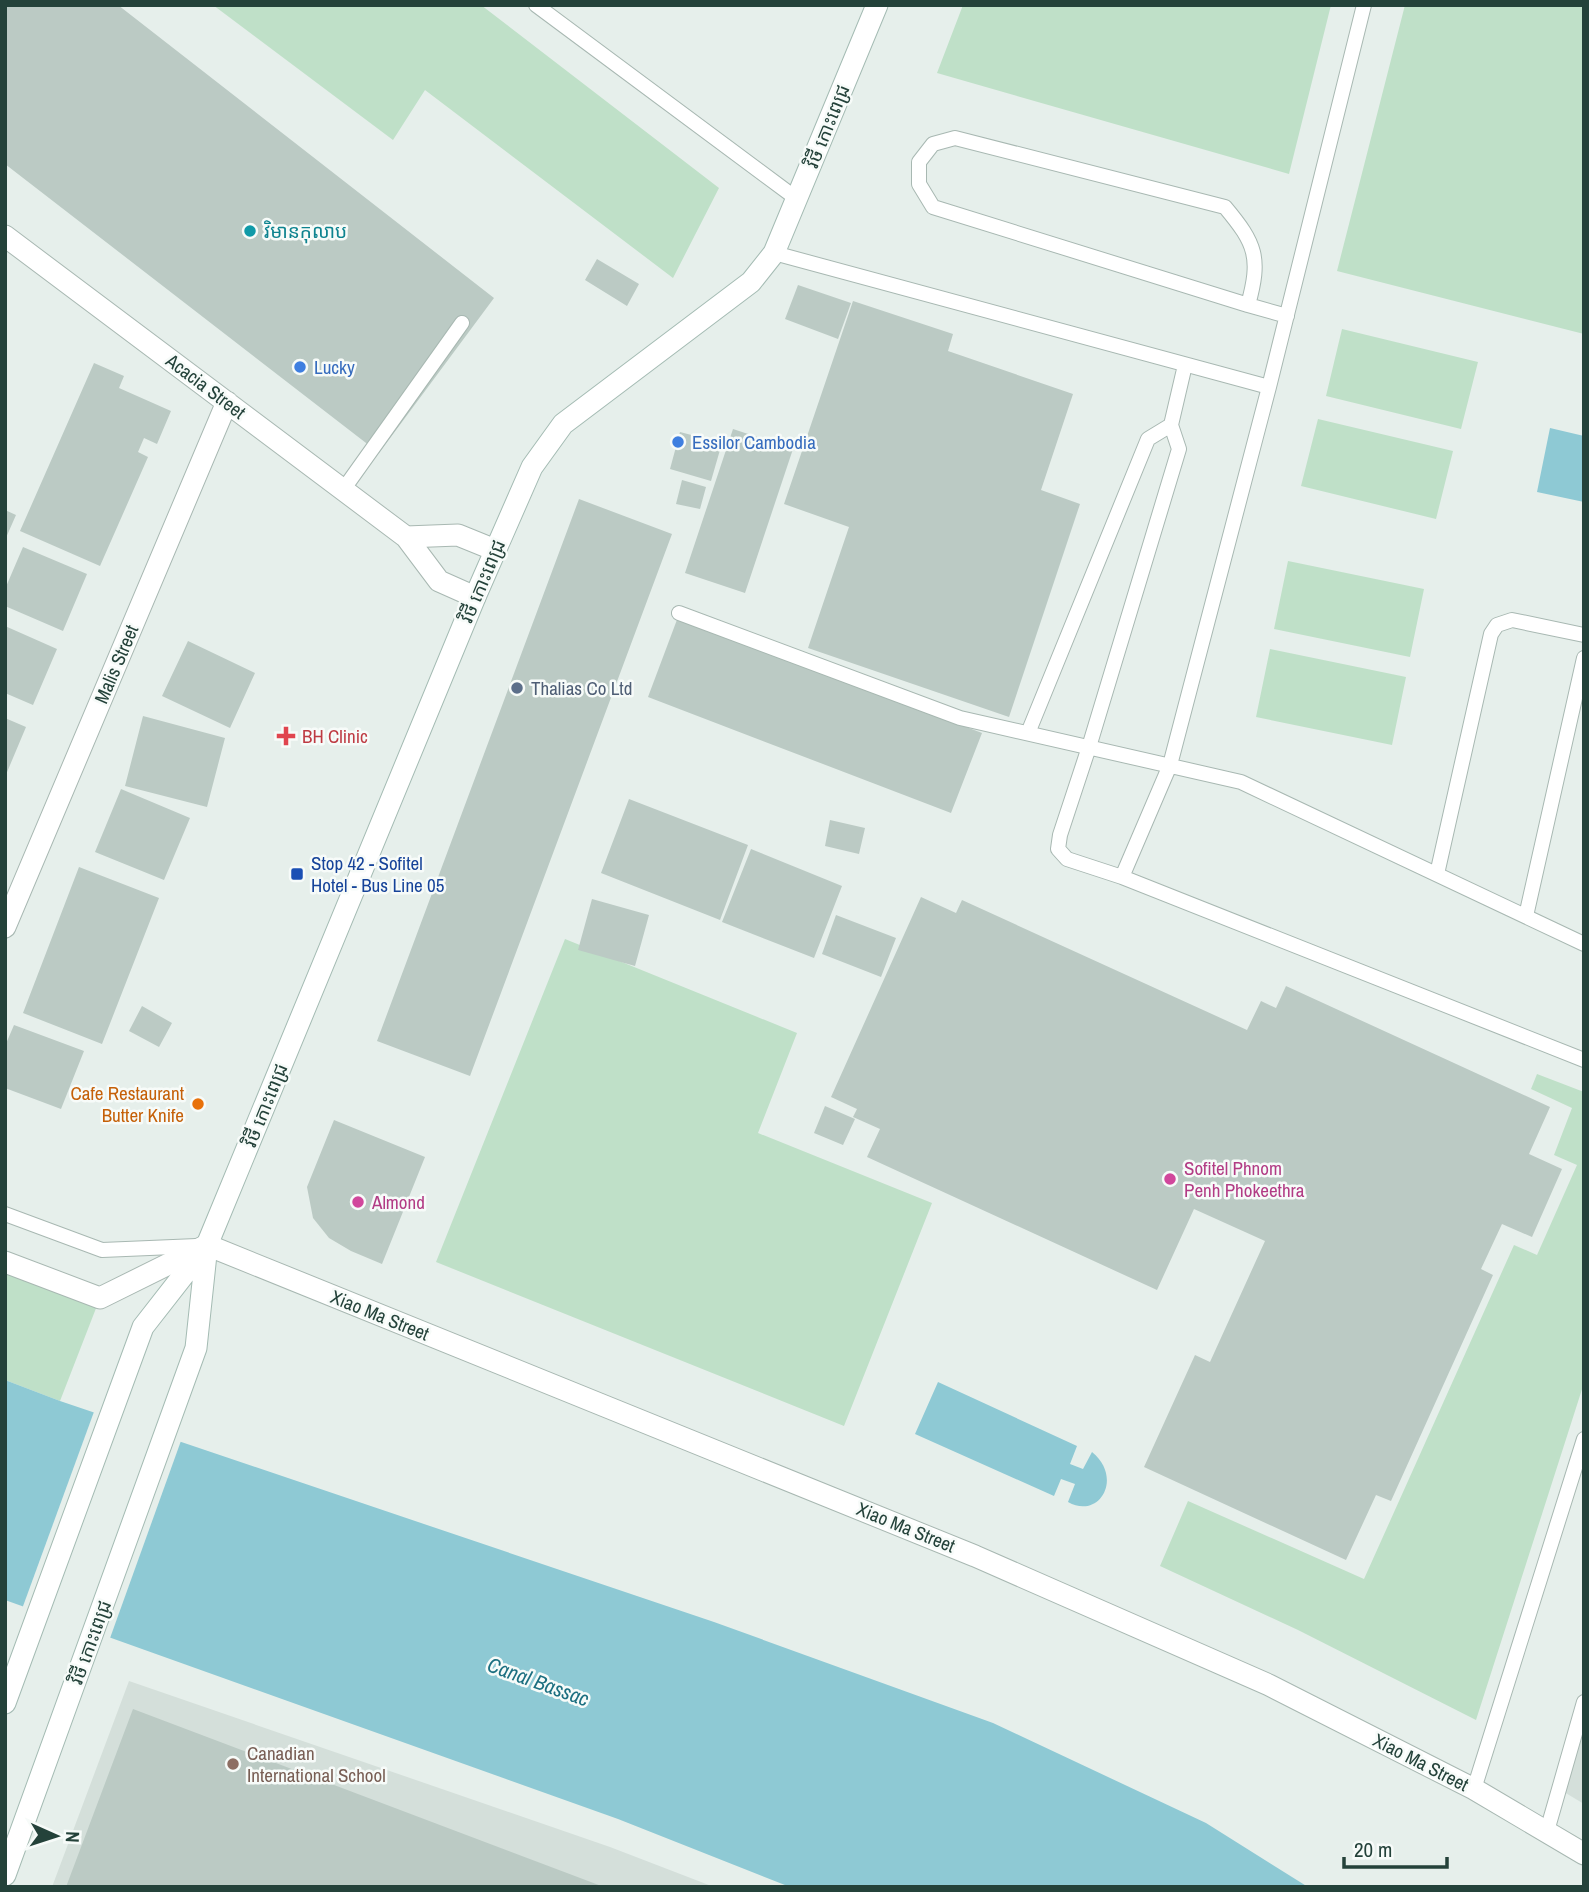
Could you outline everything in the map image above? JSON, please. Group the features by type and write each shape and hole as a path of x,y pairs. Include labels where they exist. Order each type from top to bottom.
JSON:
{"street":[{"name":"វិថី កោះពេជ្រ","path":"5,1703 143,1327 207,1245 475,597 532,467 563,424 751,282 774,253 877,5"},
{"name":"Acacia Street","path":"5,236 406,537 439,581 475,597"},
{"name":"Malis Street","path":"5,926 227,402"},
{"path":"406,537 458,535 495,550"},
{"name":"វិថី កោះពេជ្រ","path":"5,1875 196,1348 207,1245"},
{"path":"5,1262 100,1298 207,1245"},
{"name":"Xiao Ma Street","path":"207,1245 975,1556 1269,1685 1474,1789 1584,1854"}],"lane":[{"path":"536,5 797,199"},
{"path":"1122,877 1170,765 1269,387 1364,5"},
{"path":"1248,305 1256,278 1255,254 1242,228 1225,207 955,138 933,144 919,162 919,184 933,207 1248,305 1287,316"},
{"path":"774,253 1269,387"},
{"path":"343,489 462,323"},
{"path":"1185,365 1171,425 1179,449 1060,835 1058,849 1067,859 1122,877 1584,1060"},
{"path":"1028,733 1148,439 1171,425"},
{"path":"679,613 960,718 1241,782 1584,944"},
{"path":"1437,874 1491,634 1497,625 1512,620 1584,635"},
{"path":"1526,916 1584,658"},
{"path":"5,1214 102,1250 207,1245"},
{"path":"1474,1789 1584,1439"},
{"path":"1547,1831 1584,1702"}],"shaded area":[{"name":"Canadian International School","path":"129,1681 610,1847 714,1887 52,1887"},
{"path":"1584,1725 1584,1804 1564,1792"}],"green space":[{"path":"213,5 481,5 719,188 673,278 425,90 393,140"},
{"path":"963,5 1331,5 1289,174 937,73"},
{"path":"1405,5 1584,5 1584,334 1337,271"},
{"path":"1342,329 1478,362 1461,429 1326,396"},
{"path":"1318,419 1453,451 1436,519 1301,486"},
{"path":"1288,561 1424,589 1410,657 1274,629"},
{"path":"1270,649 1406,677 1392,745 1256,717"},
{"path":"565,939 797,1033 758,1133 932,1203 844,1426 436,1262"},
{"path":"1537,1074 1584,1092 1584,1383 1476,1720 1298,1630 1160,1566 1188,1501 1364,1579 1514,1245 1537,1255 1577,1165 1554,1155 1572,1108 1531,1089"},
{"path":"5,1262 100,1298 60,1401 5,1380"}],"water":[{"path":"1550,428 1584,436 1584,502 1537,492"},
{"name":"Canal Bassac","path":"5,1380 60,1401 714,1622 993,1723 1206,1823 1308,1887 790,1887 618,1819 5,1600"},
{"path":"938,1382 1077,1446 1070,1464 1083,1469 1092,1452 1106,1473 1104,1494 1098,1501 1079,1506 1068,1502 1075,1484 1061,1479 1054,1496 915,1434"}],"pier":[{"path":"95,1409 182,1438 109,1641 22,1609"}],"building":[{"name":"វិមានកុលាប","path":"5,5 118,5 494,298 379,453 5,164"},
{"path":"597,259 639,284 627,306 585,280"},
{"path":"798,285 851,303 838,339 785,319"},
{"path":"853,301 953,334 948,351 1073,394 1041,490 1080,504 1009,717 808,648 849,527 784,504"},
{"path":"94,363 124,376 119,388 171,411 157,444 144,438 138,452 148,457 100,566 20,531"},
{"path":"733,429 793,449 745,593 685,573"},
{"path":"680,432 722,443 711,481 670,469"},
{"path":"682,480 706,487 700,509 676,504"},
{"path":"579,499 672,534 470,1076 377,1041"},
{"path":"5,510 16,515 5,540"},
{"path":"23,547 87,574 63,631 5,606 5,589"},
{"path":"678,617 982,733 951,813 648,697"},
{"path":"5,626 57,649 33,705 5,693"},
{"path":"188,641 255,673 230,728 162,696"},
{"path":"143,716 225,738 207,807 125,786"},
{"path":"5,718 26,727 5,777"},
{"path":"121,789 190,818 164,880 95,852"},
{"path":"629,799 748,845 720,920 601,873"},
{"path":"830,820 865,828 859,854 825,846"},
{"path":"751,849 842,886 814,958 722,922"},
{"path":"79,867 159,898 102,1044 23,1013"},
{"path":"921,897 956,913 962,900 1247,1030 1261,1001 1276,1008 1286,986 1550,1107 1529,1154 1562,1169 1532,1237 1502,1224 1481,1269 1493,1275 1391,1501 1376,1495 1346,1560 1144,1467 1195,1355 1210,1362 1265,1241 1194,1209 1157,1290 867,1157 880,1129 853,1117 857,1109 831,1097"},
{"path":"592,899 649,915 635,966 578,950"},
{"path":"836,915 896,938 881,977 822,954"},
{"path":"142,1006 172,1023 159,1047 129,1031"},
{"path":"14,1025 84,1051 61,1109 5,1088 5,1046"},
{"path":"825,1106 855,1119 843,1145 814,1133"},
{"name":"Almond","path":"334,1120 425,1157 382,1264 329,1238 313,1218 307,1187"},
{"name":"Canadian International School","path":"133,1709 604,1887 66,1887"}],"place":[{"name":"វិមានកុលាប","path":"250,231"},
{"name":"Lucky","path":"300,367"},
{"name":"Essilor Cambodia","path":"678,442"},
{"name":"Thalias Co Ltd","path":"517,688"},
{"name":"BH Clinic","path":"286,736"},
{"name":"Stop 42 - Sofitel Hotel - Bus Line 05","path":"297,874"},
{"name":"Cafe Restaurant Butter Knife","path":"198,1104"},
{"name":"Sofitel Phnom Penh Phokeethra","path":"1170,1179"},
{"name":"Almond","path":"358,1202"},
{"name":"Canadian International School","path":"233,1764"}]}
